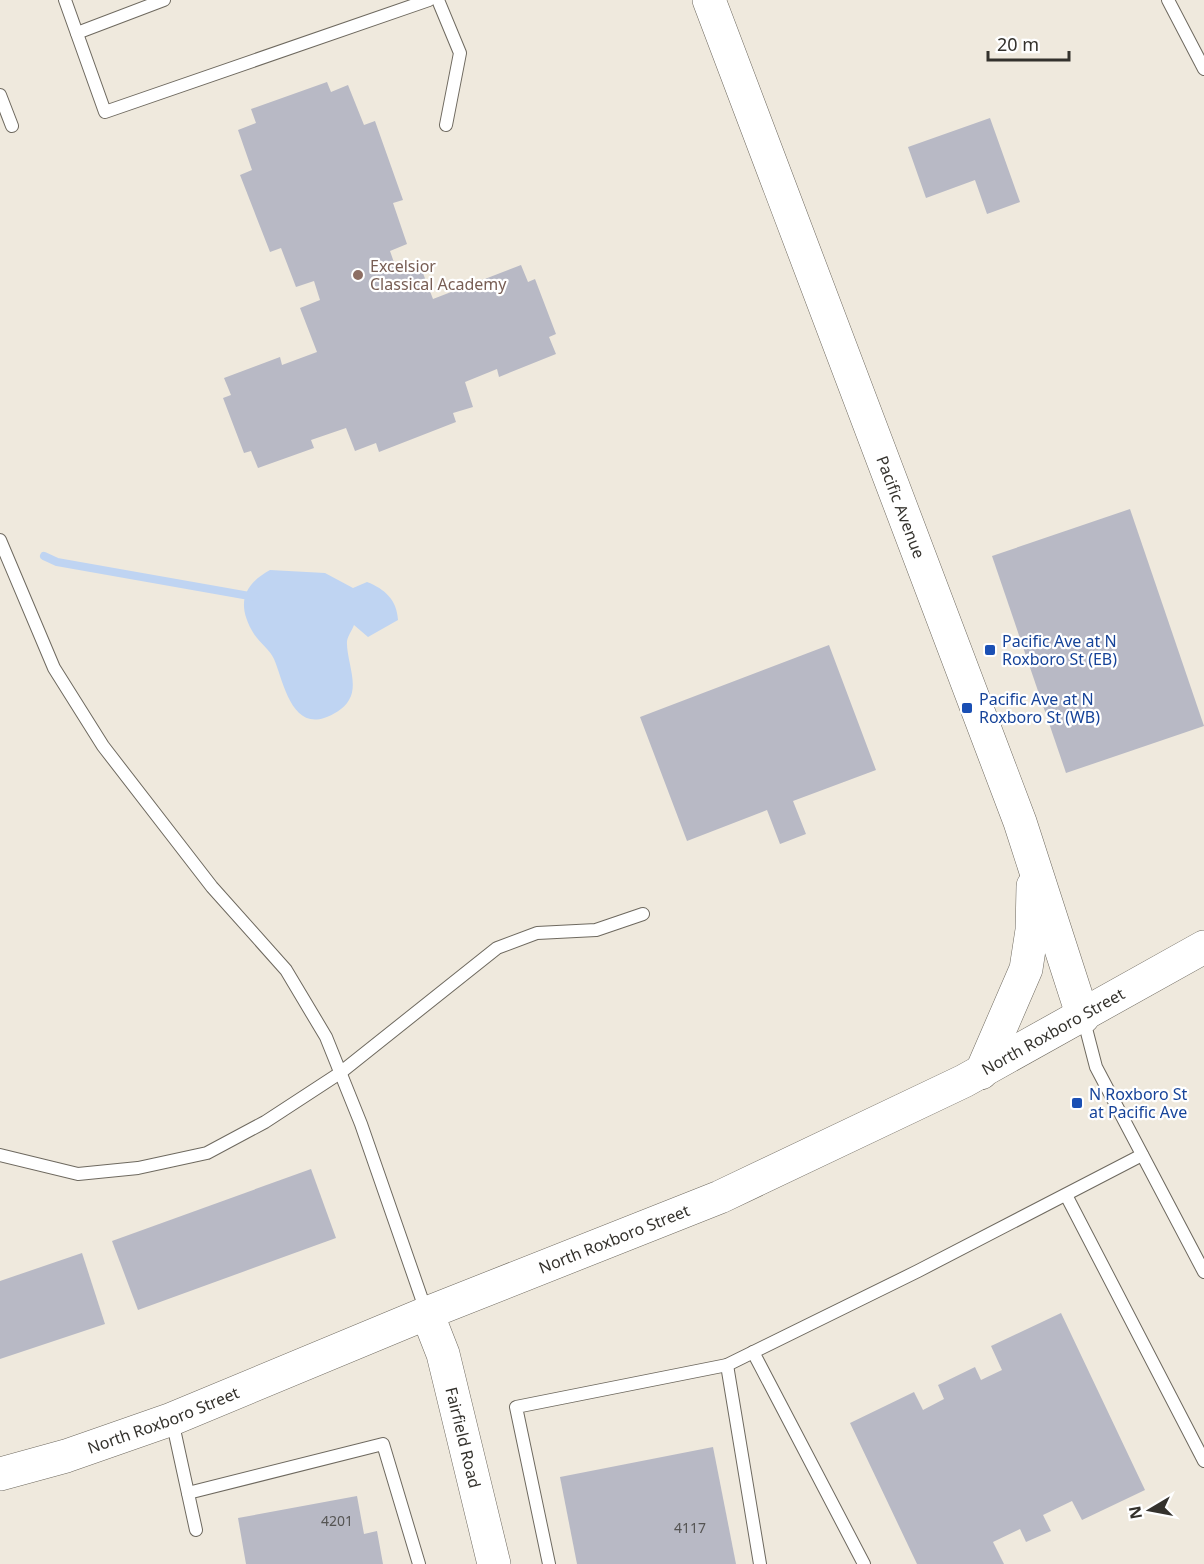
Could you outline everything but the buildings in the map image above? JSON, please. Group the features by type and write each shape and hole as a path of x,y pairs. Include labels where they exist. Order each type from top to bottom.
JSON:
{"street":[{"name":"Pacific Avenue","path":"709,0 1034,863 1083,1017"},
{"path":"981,1073 1026,969 1032,930 1034,863"},
{"name":"North Roxboro Street","path":"0,1474 66,1456 172,1419 427,1313 720,1197 981,1073 1204,947"},
{"name":"Fairfield Road","path":"427,1313 443,1354 494,1564"}],"lane":[{"path":"65,0 105,112 396,5 429,0"},
{"path":"77,33 164,0"},
{"path":"438,0 460,52 446,125"},
{"path":"1168,0 1204,69"},
{"path":"0,95 12,126"},
{"path":"0,540 54,668 97,736 212,887 286,970 326,1037 427,1313"},
{"path":"0,1155 78,1174 138,1168 207,1153 265,1122 340,1072 497,948 537,933 596,930 643,914"},
{"path":"1083,1017 1096,1067 1204,1272"},
{"path":"549,1564 516,1407 727,1365 1142,1155"},
{"path":"1066,1195 1204,1461"},
{"path":"753,1352 864,1564"},
{"path":"727,1365 760,1564"},
{"path":"172,1419 196,1530"},
{"path":"188,1493 383,1444 419,1564"}],"water":[{"path":"270,570 325,573 353,588 367,582 389,596 395,607 398,620 368,637 354,625 347,641 352,694 344,706 327,717 313,719 296,710 285,690 274,659 256,637 245,614 245,598 248,590 260,576"}],"waterway":[{"path":"44,556 57,562 255,597"}],"place":[{"name":"Excelsior Classical Academy","path":"358,275"},
{"name":"Pacific Ave at N Roxboro St (EB)","path":"990,650"},
{"name":"Pacific Ave at N Roxboro St (WB)","path":"967,708"},
{"name":"N Roxboro St at Pacific Ave","path":"1077,1103"}]}
